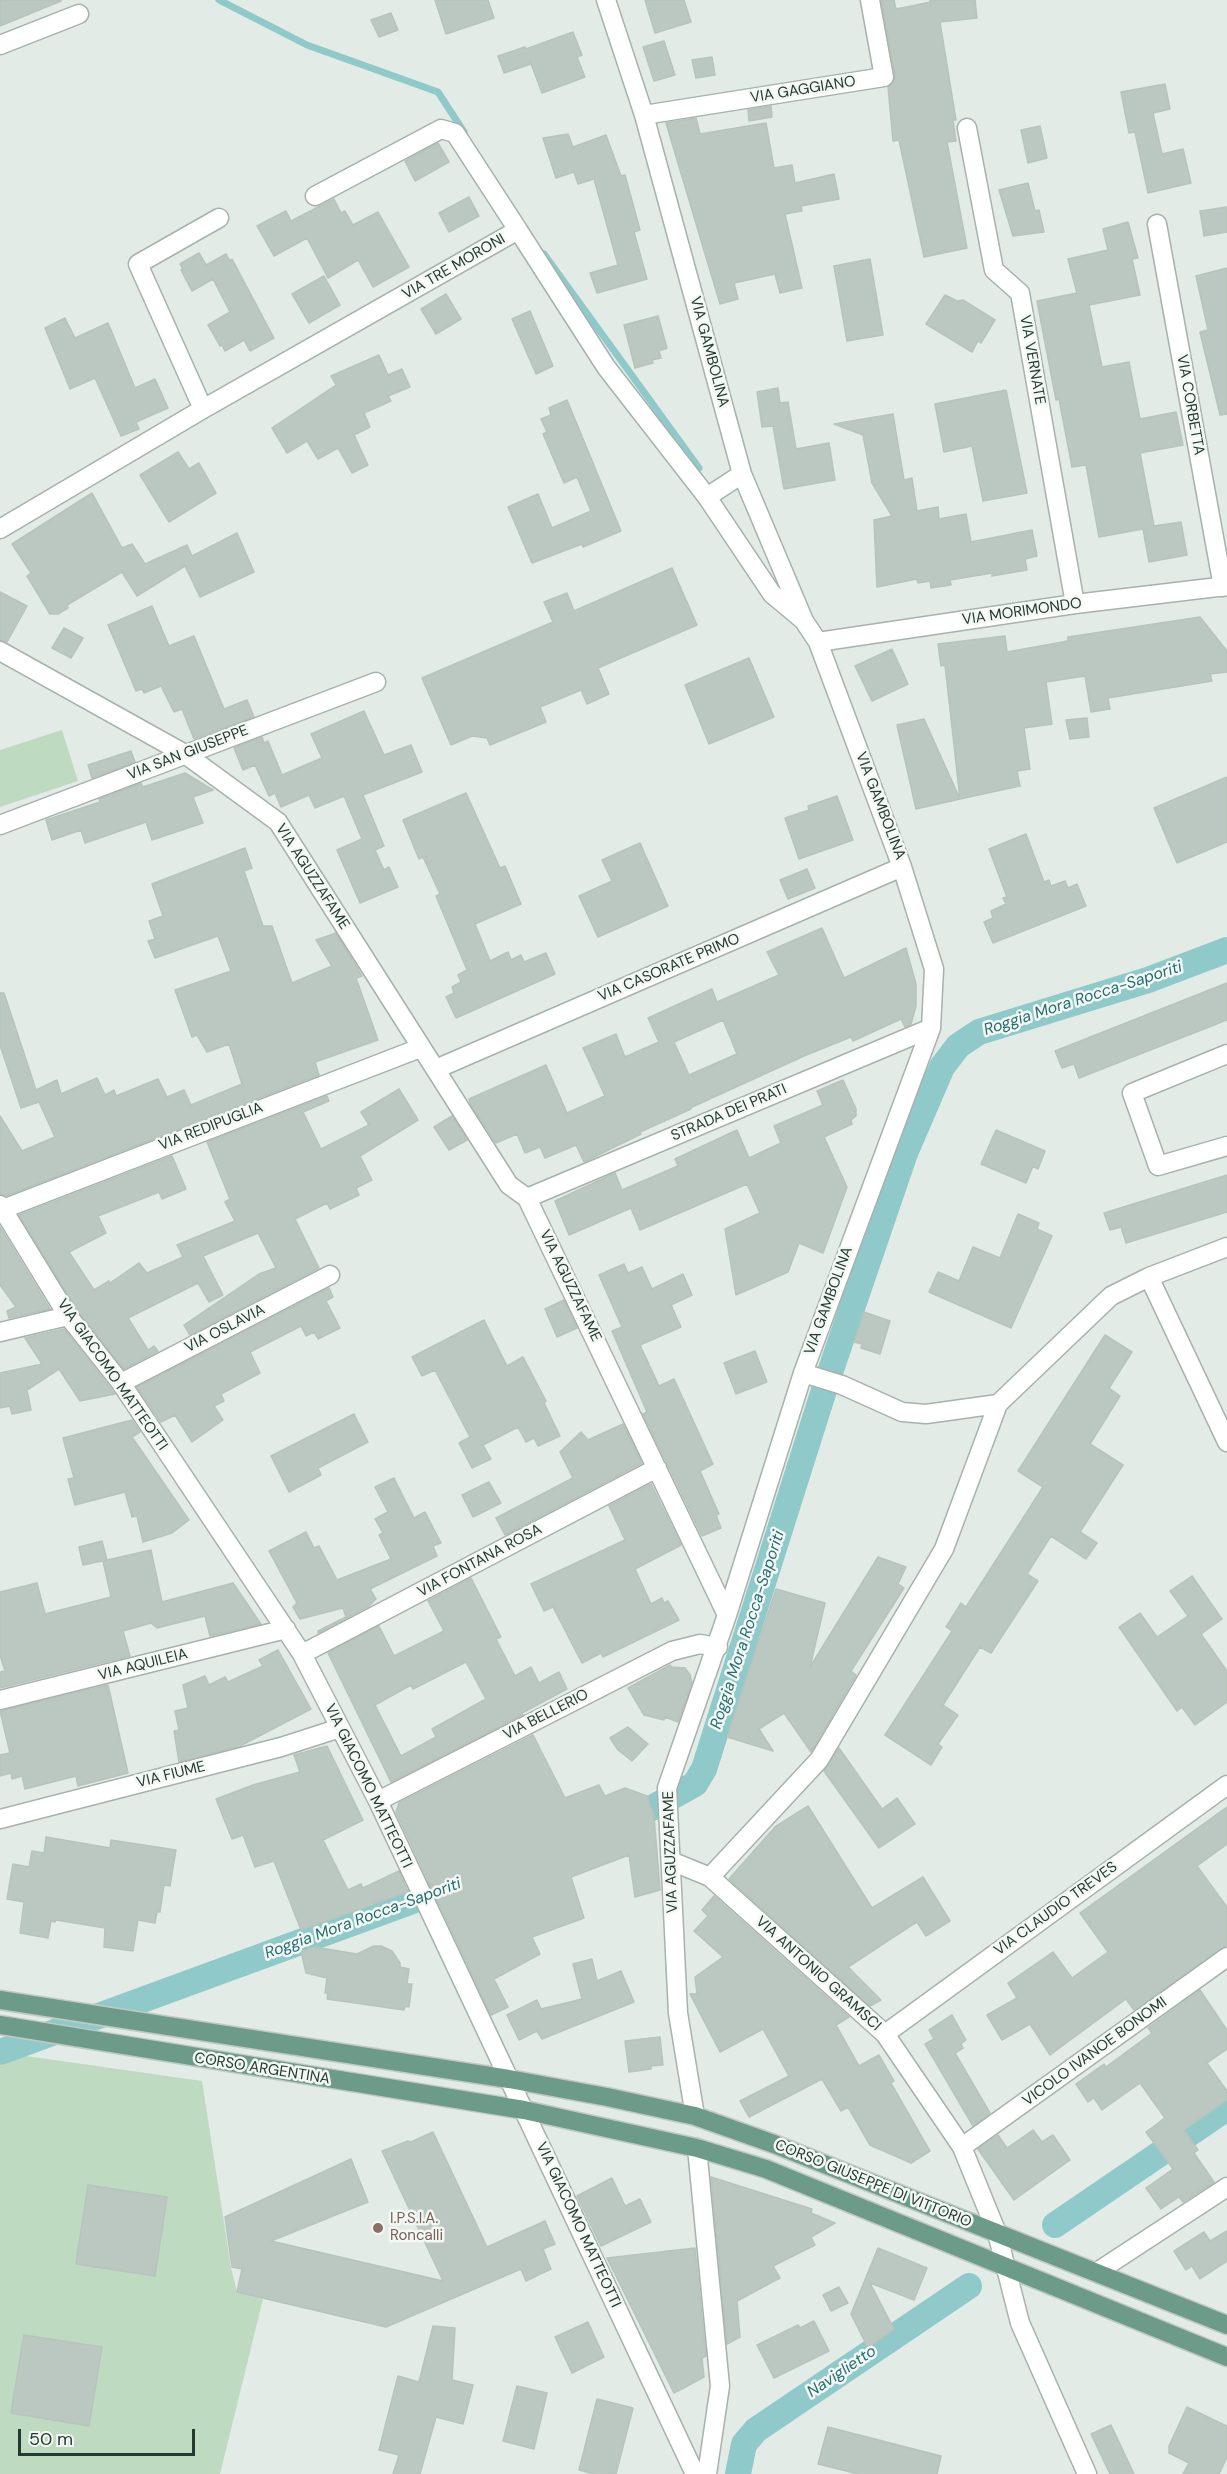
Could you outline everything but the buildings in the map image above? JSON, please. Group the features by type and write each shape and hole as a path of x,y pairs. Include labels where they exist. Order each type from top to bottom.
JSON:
{"main road":[{"name":"CORSO ARGENTINA","path":"0,2000 509,2079"},
{"name":"CORSO ARGENTINA","path":"5,2026 524,2110"},
{"name":"CORSO GIUSEPPE DI VITTORIO","path":"509,2079 695,2116 774,2144 1227,2325"},
{"name":"CORSO GIUSEPPE DI VITTORIO","path":"524,2110 697,2148 766,2169 1006,2269 1227,2357"}],"street":[{"name":"VIA GAMBOLINA","path":"606,0 644,115 742,474 804,621 818,642 902,867 934,969 931,1028 802,1373 727,1615"},
{"name":"VIA GAGGIANO","path":"644,115 884,77 870,0"},
{"path":"0,45 80,14"},
{"name":"VIA VERNATE","path":"967,128 994,270 1020,293 1075,604"},
{"path":"315,196 441,129 455,133 518,230"},
{"path":"203,409 138,264 219,218"},
{"name":"VIA CORBETTA","path":"1157,224 1225,586"},
{"name":"VIA TRE MORONI","path":"0,529 203,409 518,230 606,367 707,497 772,594 804,621"},
{"path":"707,497 742,474"},
{"name":"VIA MORIMONDO","path":"818,642 1075,604 1225,586"},
{"name":"VIA AGUZZAFAME","path":"0,651 185,754 278,822 509,1185 527,1198 727,1615 718,1647 667,1788 678,2013 695,2116"},
{"name":"VIA SAN GIUSEPPE","path":"0,825 376,682"},
{"name":"VIA CASORATE PRIMO","path":"436,1069 902,867"},
{"name":"STRADA DEI PRATI","path":"527,1198 931,1028"},
{"name":"VIA REDIPUGLIA","path":"1,1207 420,1048"},
{"path":"1227,1054 1132,1093 1158,1166 1227,1146"},
{"name":"VIA GIACOMO MATTEOTTI","path":"1,1207 68,1316 121,1383 303,1654 378,1801 695,2474"},
{"path":"710,1877 819,1760 944,1549 998,1404 1111,1296 1149,1277 1227,1247"},
{"name":"VIA OSLAVIA","path":"121,1383 330,1275"},
{"path":"1149,1277 1227,1442"},
{"path":"0,1332 68,1316"},
{"path":"802,1373 842,1385 902,1412 926,1414 998,1404"},
{"name":"VIA FONTANA ROSA","path":"303,1654 657,1468"},
{"name":"VIA AQUILEIA","path":"0,1700 286,1629"},
{"name":"VIA BELLERIO","path":"378,1801 672,1651 700,1644 718,1647"},
{"name":"VIA FIUME","path":"0,1818 281,1747 340,1728"},
{"name":"VIA CLAUDIO TREVES","path":"885,2034 1227,1785"},
{"name":"VIA ANTONIO GRAMSCI","path":"671,1861 710,1877 885,2034 962,2147 997,2233 1020,2323 1087,2474"},
{"name":"VICOLO IVANOE BONOMI","path":"962,2147 1227,1957"},
{"path":"697,2148 720,2386 707,2474"},
{"path":"1097,2272 1227,2187"}],"green space":[{"path":"62,730 78,781 0,807 0,750"},
{"path":"19,2055 202,2081 231,2268 237,2292 263,2299 220,2474 0,2474 0,2062"}],"waterway":[{"path":"219,0 307,45 438,92 464,132"},
{"path":"544,254 699,468"},
{"name":"Roggia Mora Rocca-Saporiti","path":"619,1822 650,1809 695,1784 704,1769 825,1387 905,1153 942,1067 958,1046 979,1032 1148,980 1227,950"},
{"name":"Roggia Mora Rocca-Saporiti","path":"0,2052 467,1881"},
{"name":"Naviglietto","path":"1055,2225 1227,2108"},
{"name":"Naviglietto","path":"738,2474 744,2444 756,2430 969,2286"}],"place":[{"name":"I.P.S.I.A. Roncalli","path":"378,2228"}]}
